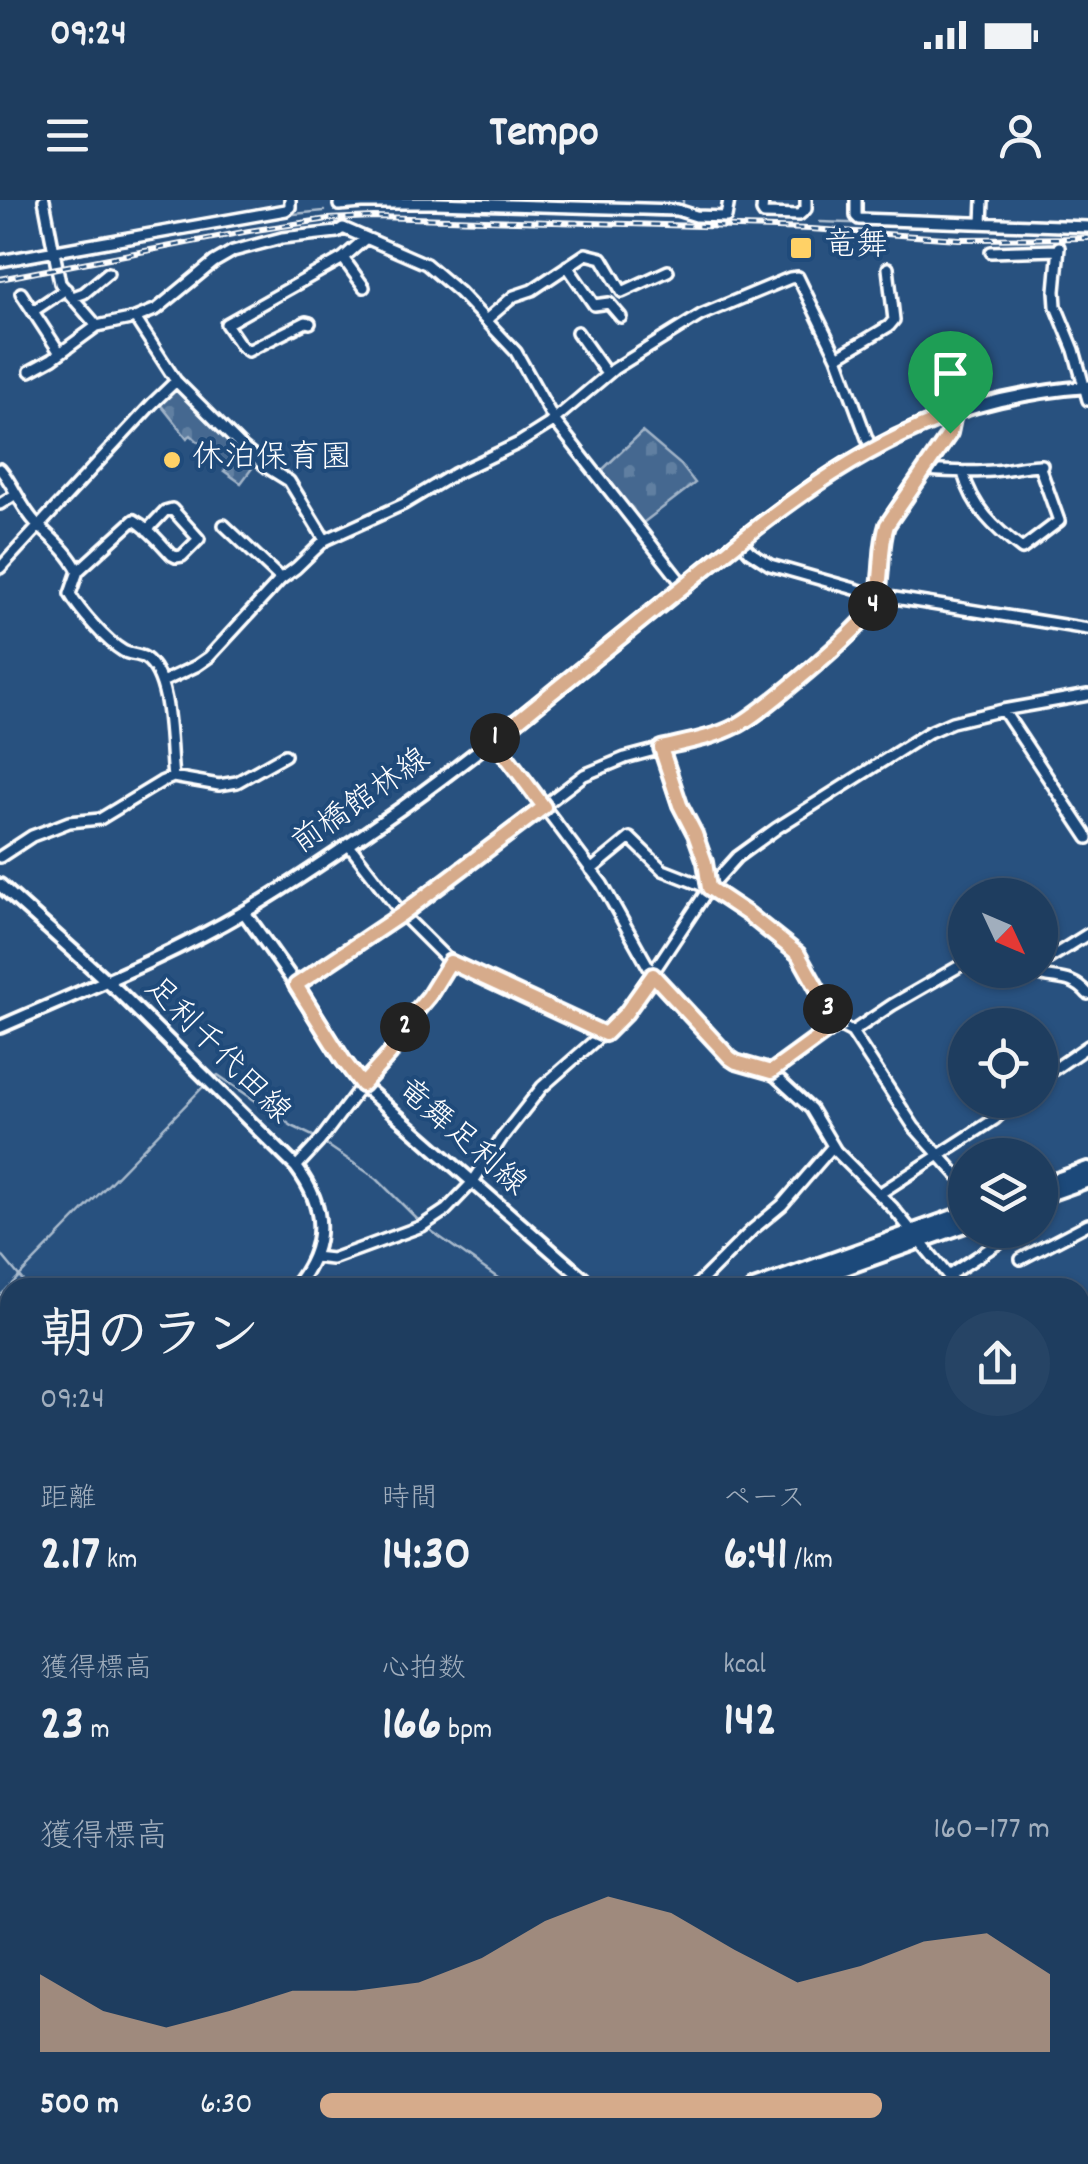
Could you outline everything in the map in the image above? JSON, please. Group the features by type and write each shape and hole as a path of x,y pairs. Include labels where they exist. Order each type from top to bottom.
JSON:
{"highway":[{"path":"1058,1180 1088,1169"},
{"path":"1058,1191 1088,1180"},
{"path":"813,1278 948,1221"},
{"path":"786,1278 948,1228"}],"main road":[{"name":"前橋館林線","path":"0,1027 244,912 348,844 494,740 740,541 872,449 901,434 998,401 1086,387"},
{"name":"足利千代田線","path":"0,886 106,980 296,1167 316,1198 320,1216 314,1257 300,1278"},
{"name":"竜舞足利線","path":"244,912 362,1085 582,1278"}],"street":[{"path":"44,200 59,280 98,326"},
{"path":"0,261 286,210 290,200"},
{"path":"343,228 339,203 677,205 696,216 726,217 729,200"},
{"path":"763,200 764,214 799,216 806,209 806,200"},
{"path":"856,200 859,219 1088,228"},
{"path":"982,200 982,224"},
{"path":"343,228 426,264 486,320 516,352 554,420 684,586"},
{"path":"30,371 98,326 135,318 162,306 232,251 343,228"},
{"path":"310,323 248,351 240,346 226,324 343,258 366,238"},
{"path":"991,252 1058,249 1056,306 1088,400"},
{"path":"486,320 514,296 532,290 586,254 602,258 622,292 668,271"},
{"path":"343,258 364,287"},
{"path":"567,266 592,303 609,304 620,317"},
{"path":"837,357 894,320 888,268"},
{"path":"33,311 69,293 84,293 108,273"},
{"path":"162,682 209,657 281,579 325,540 404,504 454,474 519,443 554,420 607,374 700,315 790,278 798,277 837,357 872,449"},
{"path":"21,293 60,353"},
{"path":"135,318 176,381 243,448 289,480 325,540"},
{"path":"577,332 607,374"},
{"path":"0,568 176,381"},
{"path":"296,985 402,914 584,776 661,748 723,732 749,719 860,624 873,607 886,528 950,433 954,414"},
{"path":"924,470 963,473 1040,465 1059,521 1022,549 989,522 974,501 963,473"},
{"path":"0,469 38,526 45,529 78,571"},
{"path":"0,504 16,494"},
{"path":"147,530 165,510 172,509 199,539 176,557 134,520 78,571 70,594 79,611 121,649 143,656 162,682 173,777"},
{"path":"224,526 281,579"},
{"path":"740,541 770,565 876,595 1088,629"},
{"path":"314,1257 332,1259 422,1226 446,1210 472,1183 500,1139 542,1087 626,1013 709,888 751,848 929,732 952,722 1003,710 1088,695"},
{"path":"1003,710 1088,838"},
{"path":"494,740 602,884 653,975 730,1058 771,1072 810,1108 833,1146 880,1194 948,1276 991,1248"},
{"path":"661,748 705,862 709,888"},
{"path":"0,857 51,828 100,819 173,777 220,785 237,782 285,755"},
{"path":"591,870 630,838 663,870 709,888 798,954 837,1024 852,1032 914,1128 948,1164"},
{"path":"348,844 402,914 450,962 605,1034"},
{"path":"1058,953 1088,934"},
{"path":"296,1167 390,1054 450,962"},
{"path":"852,1032 948,973"},
{"path":"1058,977 1070,978 1088,994"},
{"path":"771,1072 837,1024"},
{"path":"1058,1067 1084,1049 1088,1064"},
{"path":"880,1194 997,1118"},
{"path":"704,1278 782,1205 833,1146"},
{"path":"1021,1259 1088,1224"}],"green space":[{"path":"176,386 256,463 241,483 224,471 227,468 191,435 187,438 160,404"},
{"path":"642,432 681,465 695,483 639,526 599,473"}],"waterway":[{"path":"683,200 683,207"},
{"path":"347,209 433,208 676,217"},
{"path":"61,257 324,211"},
{"path":"820,222 962,227"},
{"path":"0,266 48,259"},
{"path":"211,1080 218,1075 292,1126 317,1138"},
{"path":"17,1278 205,1085"},
{"path":"324,1143 377,1179 421,1223"},
{"path":"427,1228 498,1278"},
{"path":"0,1253 21,1278"}],"railway":[{"path":"0,279 249,231 328,219 374,217 811,229 959,239 1088,238"}],"place":[{"name":"竜舞","path":"801,248"},
{"name":"休泊保育園","path":"172,460"}],"route":[{"path":"954,414 950,433 887,525 873,607 860,624 738,726 661,748 705,862 709,888 798,954 837,1024 771,1072 730,1058 653,975 626,1013 605,1034 450,962 390,1054 362,1085 296,985 402,914 544,807 494,740 730,548 818,483 901,434 954,414"}]}
